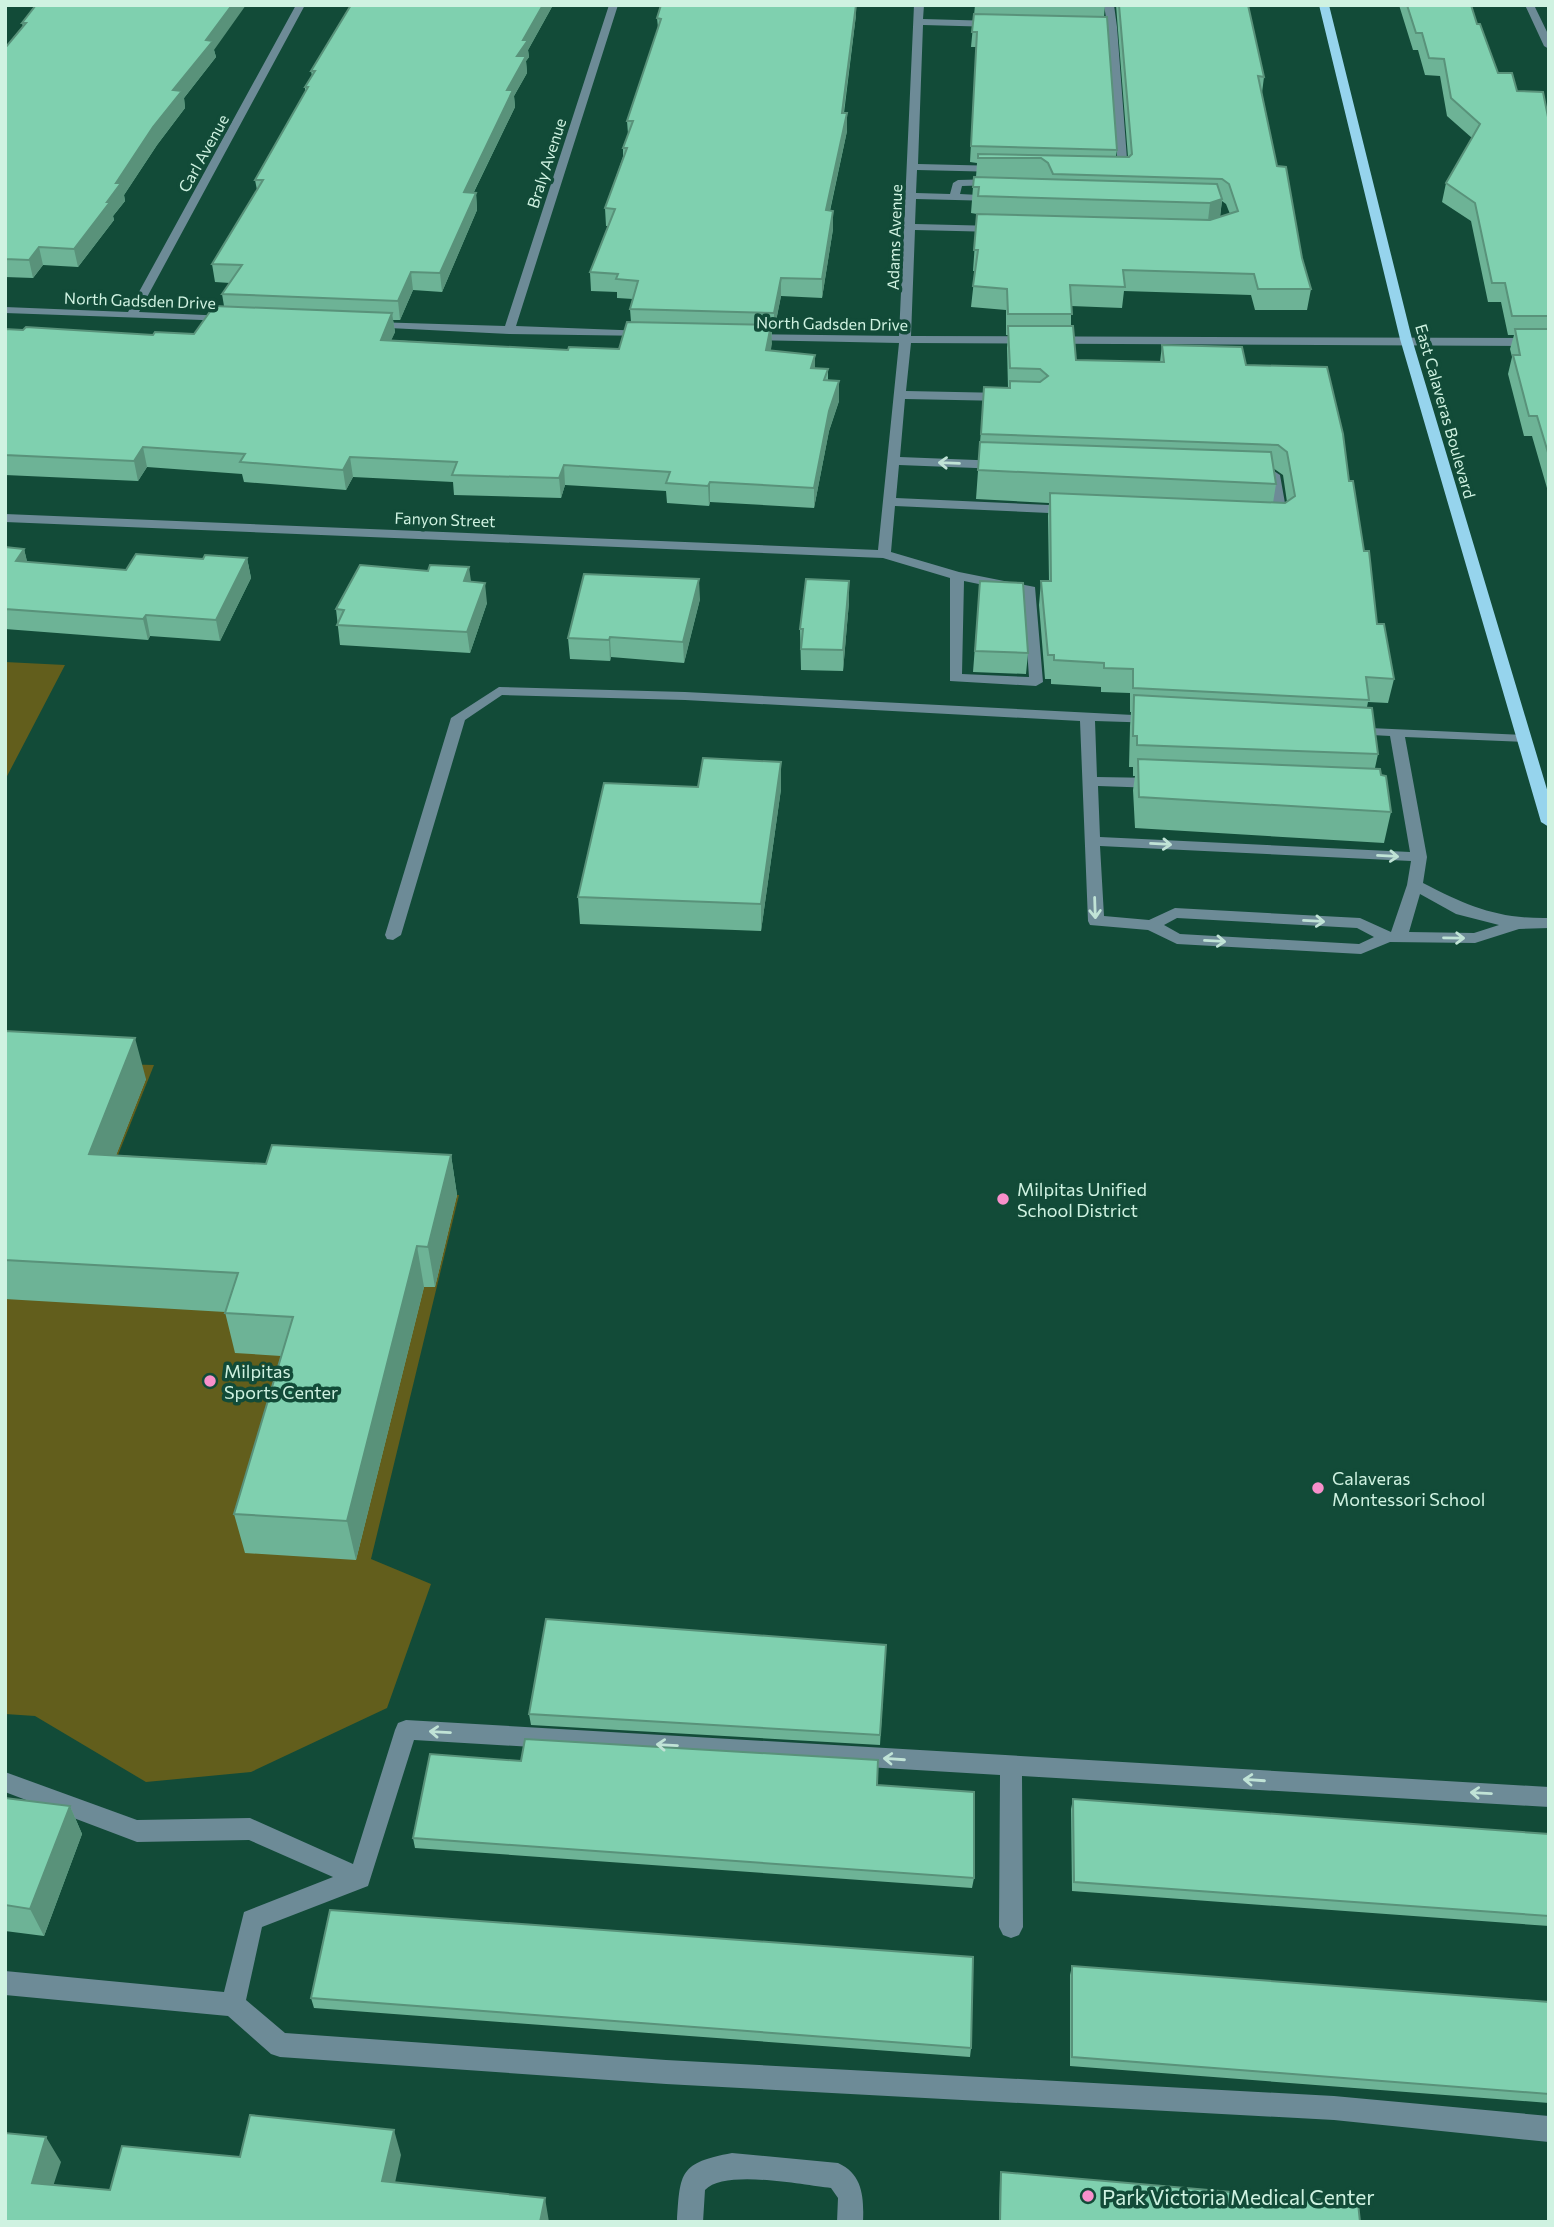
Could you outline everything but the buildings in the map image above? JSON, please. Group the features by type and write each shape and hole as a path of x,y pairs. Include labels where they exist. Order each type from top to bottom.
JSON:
{"main road":[{"name":"East Calaveras Boulevard","path":"1324,5 1406,339 1549,822"}],"street":[{"name":"Carl Avenue","path":"132,315 301,5"},
{"name":"Braly Avenue","path":"509,331 614,5"},
{"name":"Adams Avenue","path":"884,554 905,341 919,5"},
{"path":"1109,5 1124,172 1110,172"},
{"path":"1529,5 1549,46"},
{"path":"918,22 1001,24"},
{"path":"1070,26 1112,27"},
{"path":"912,167 1018,170"},
{"path":"954,197 958,183 1014,183"},
{"path":"911,195 1005,198"},
{"path":"910,227 1004,229"},
{"name":"North Gadsden Drive","path":"5,310 244,320"},
{"path":"355,325 661,335"},
{"name":"North Gadsden Drive","path":"731,337 905,341 1406,339 1549,342"},
{"path":"900,395 1024,398"},
{"path":"893,461 1010,465"},
{"path":"1249,474 1274,475 1282,520 1256,518"},
{"path":"889,502 1085,511"},
{"name":"Fanyon Street","path":"5,518 884,554 957,576 1030,590 1036,682 955,678 957,576"},
{"path":"393,934 458,718 499,691 685,696 1168,720"},
{"path":"1087,716 1096,921 1151,925 1177,939 1361,949 1394,937 1475,938 1518,924"},
{"path":"1343,729 1524,739"},
{"path":"1394,937 1415,885 1419,858 1401,794 1397,732"},
{"path":"1090,780 1173,784"},
{"path":"1093,841 1419,858"},
{"path":"1415,885 1462,910 1518,924 1549,923"},
{"path":"1151,925 1175,913 1360,923 1394,937"},
{"path":"360,1878 406,1730 1549,1797"},
{"path":"1011,1766 1011,1927"},
{"path":"5,1782 137,1831 250,1829 360,1878"},
{"path":"233,2005 252,1920 360,1878"},
{"path":"5,1983 233,2005 280,2045 694,2074 1334,2108 1549,2129"},
{"path":"690,2222 692,2184 705,2171 732,2166 838,2176 851,2194 850,2222"}],"shaded area":[{"path":"5,662 65,665 5,780"},
{"name":"Milpitas Sports Center","path":"5,1061 154,1065 104,1190 280,1184 459,1195 371,1559 431,1584 387,1708 251,1772 146,1782 35,1716 5,1714"}],"place":[{"name":"Milpitas Unified School District","path":"1003,1199"},
{"name":"Milpitas Sports Center","path":"210,1381"},
{"name":"Calaveras Montessori School","path":"1318,1488"},
{"name":"Park Victoria Medical Center","path":"1088,2196"}]}
